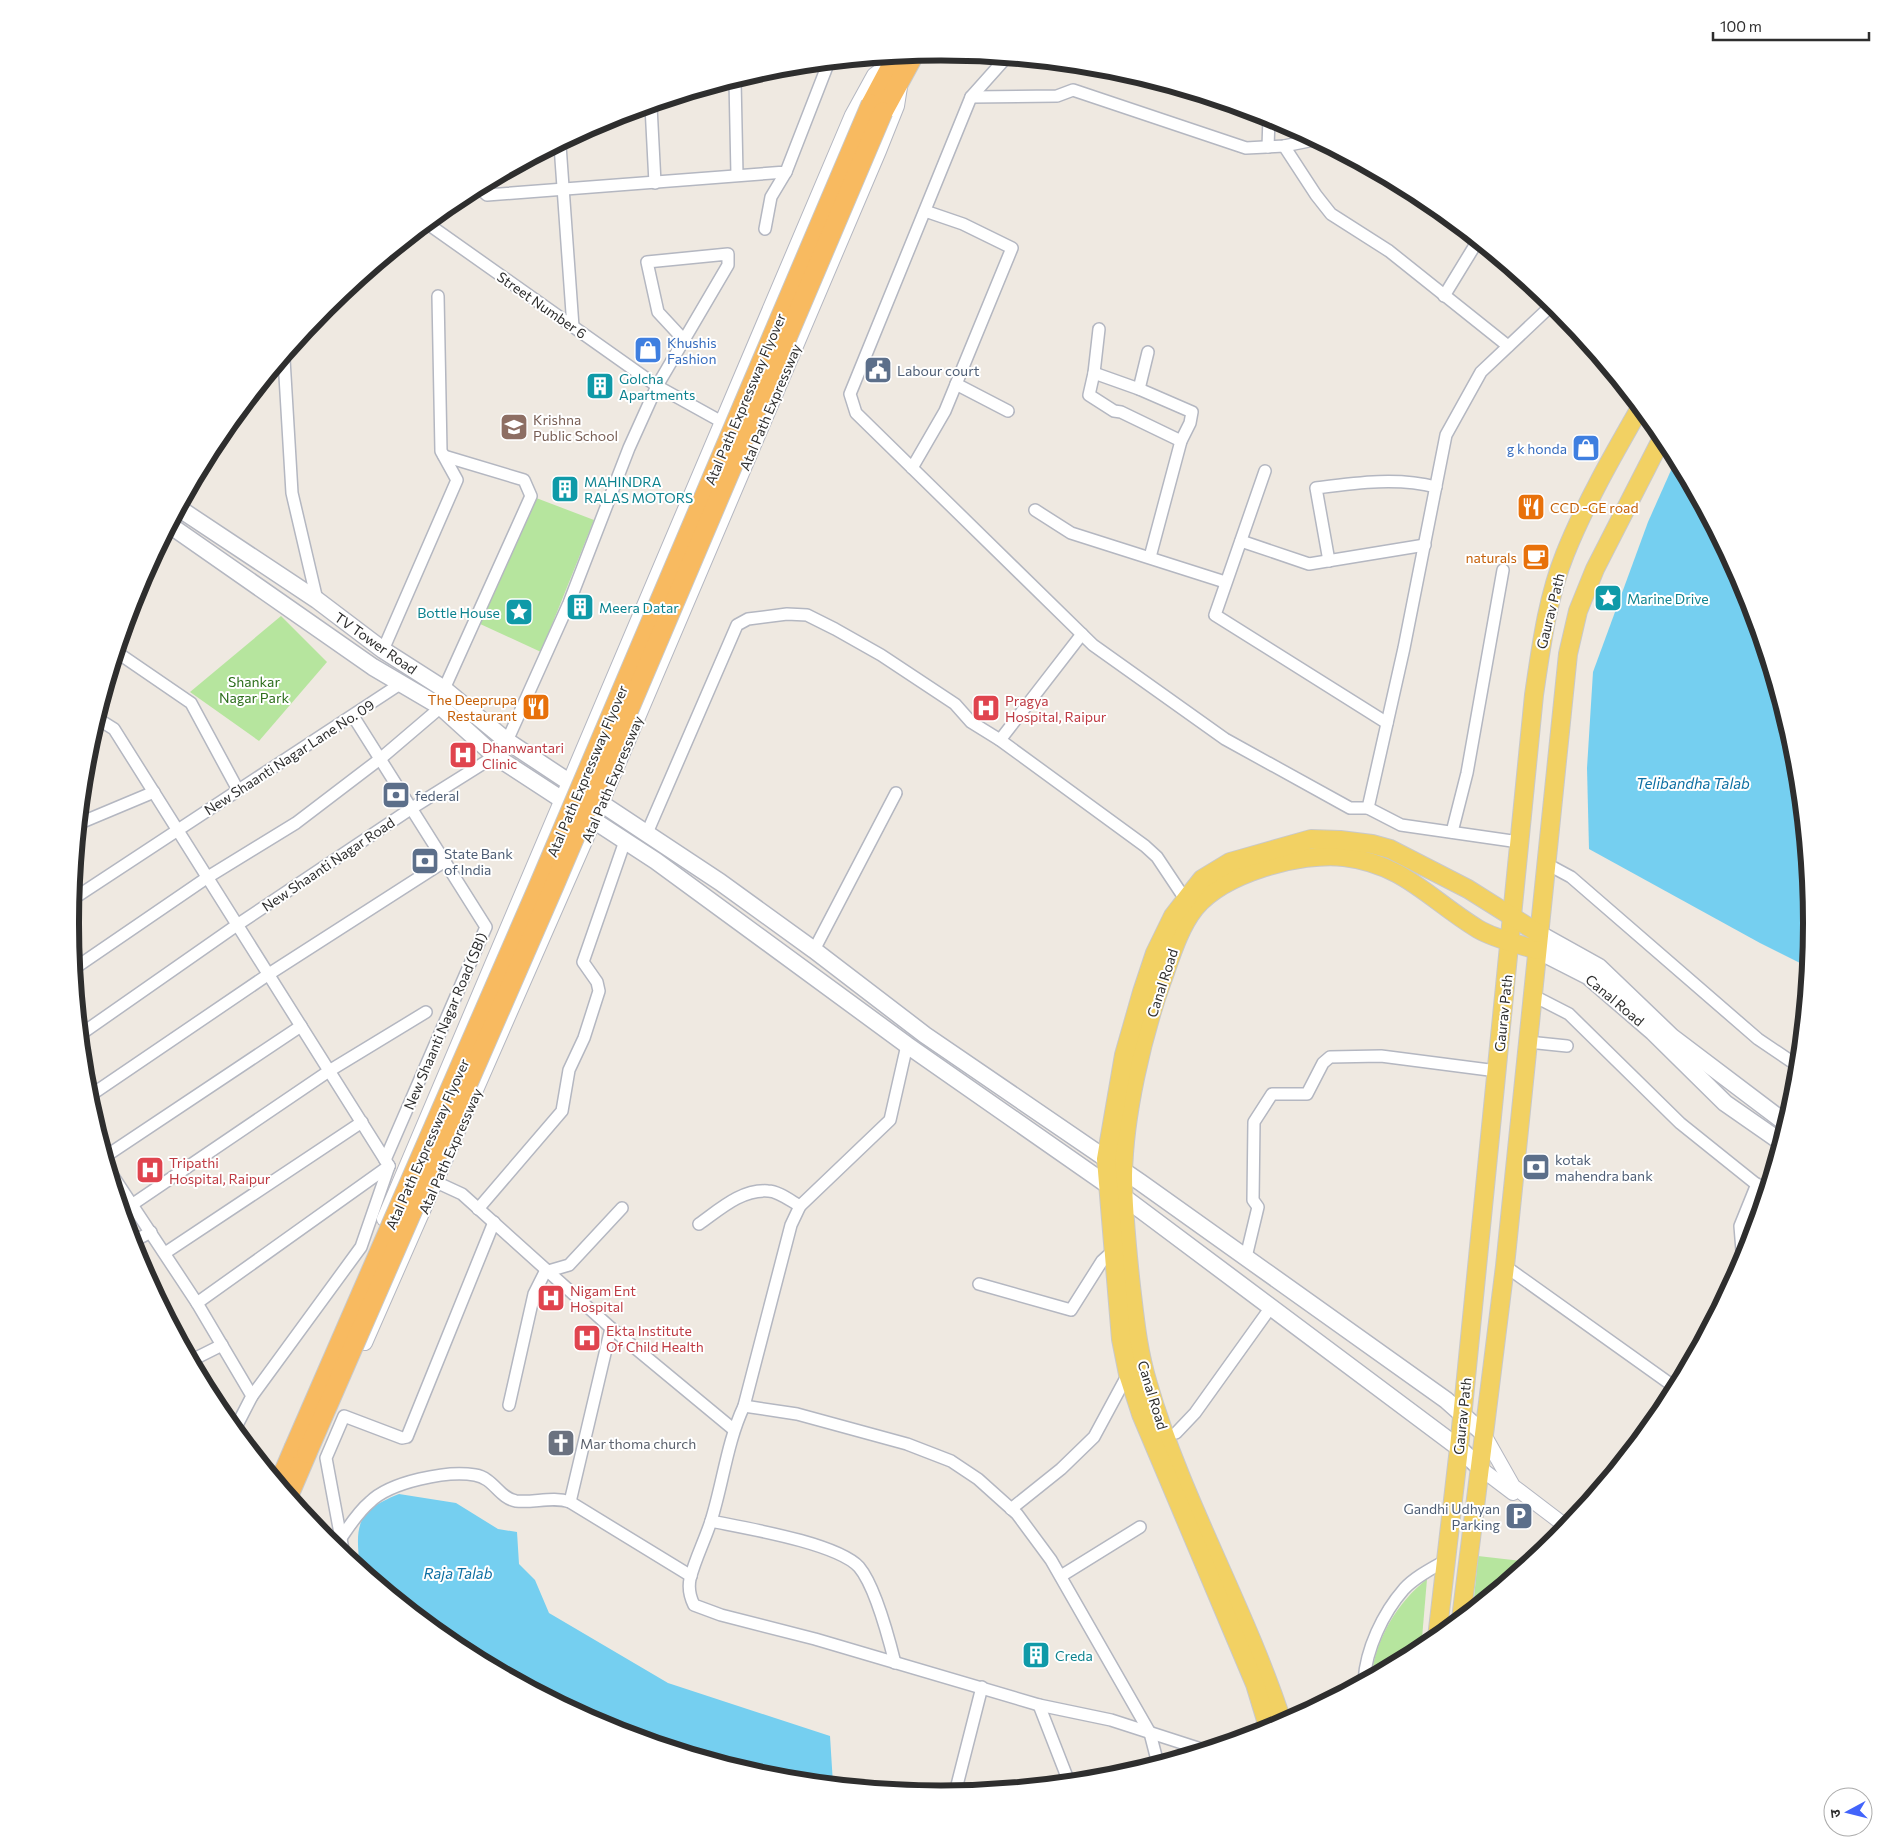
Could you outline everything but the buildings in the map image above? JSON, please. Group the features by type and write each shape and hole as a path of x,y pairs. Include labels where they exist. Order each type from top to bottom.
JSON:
{"highway":[{"name":"Atal Path Expressway Flyover","path":"291,1490 300,1451 539,886 897,64"},
{"name":"Atal Path Expressway Flyover","path":"281,1477 300,1451"}],"main road":[{"name":"Gaurav Path","path":"1438,1628 1459,1448 1534,695 1545,623 1565,555 1598,483 1637,414"},
{"path":"1462,1611 1474,1501 1480,1468 1505,1266 1568,654 1578,611 1595,569 1659,445"},
{"name":"TV Tower Road","path":"184,513 317,600 383,650 444,689 507,741 666,845 814,950 925,1035 1246,1257 1462,1414 1483,1433"},
{"name":"TV Tower Road","path":"175,529 400,684 441,707 495,756 656,861 907,1045 1109,1186 1459,1448 1480,1468"},
{"path":"1266,1722 1255,1684 1156,1454 1128,1374 1122,1339 1106,1159 1124,1055 1155,953 1173,916 1189,905 1202,880 1230,862 1311,839 1340,840 1390,849 1468,889 1512,916 1538,941"},
{"path":"656,861 666,845"},
{"name":"Canal Road","path":"1280,1716 1245,1621 1189,1498 1147,1382 1135,1331 1123,1171 1139,1055 1189,905 1233,879 1290,862 1325,856 1371,862 1399,873 1480,930 1510,941 1538,941 1599,967 1672,1037 1780,1120"},
{"name":"Canal Road","path":"1538,941 1588,976 1653,1032 1725,1103 1776,1139"}],"street":[{"path":"1001,63 971,97 850,394 856,412 1094,645 1225,739 1350,808 1368,808 1401,825 1519,842"},
{"name":"Atal Path Expressway","path":"280,1476 298,1421 852,115 874,74 897,64 897,106 879,151 602,804 339,1402 292,1491"},
{"path":"765,229 771,197 786,172 826,70"},
{"path":"735,87 737,175"},
{"path":"971,97 1057,96 1073,90 1246,148 1284,146 1305,142"},
{"path":"651,112 655,183"},
{"path":"1268,147 1269,126"},
{"path":"1284,146 1316,195 1331,214 1390,251 1508,346"},
{"path":"560,150 573,327"},
{"path":"484,193 487,196 786,172"},
{"path":"912,468 945,410 1012,248 962,224 926,211"},
{"name":"Street Number 6","path":"433,228 657,386 722,422"},
{"path":"1444,296 1475,246"},
{"path":"495,756 507,741 569,602 629,448 657,386 684,340 728,265 728,254 647,262 658,312 684,340"},
{"path":"383,650 457,480 442,451 438,296"},
{"path":"1368,808 1425,545 1446,435 1481,372 1547,310"},
{"path":"1099,329 1094,373 1089,395 1114,411 1121,412 1181,441"},
{"path":"1139,389 1148,352"},
{"path":"284,366 292,493 317,600"},
{"path":"1094,373 1139,389 1192,412 1190,422 1181,441 1150,557"},
{"path":"956,384 1008,411"},
{"path":"444,456 524,480 531,496 444,689"},
{"path":"1265,471 1215,615 1387,723"},
{"path":"1329,561 1316,488 1361,482 1417,482 1436,487"},
{"path":"1036,510 1071,533 1225,582"},
{"path":"1241,541 1310,564 1425,545"},
{"path":"1452,832 1468,773 1503,570"},
{"path":"647,833 736,625 748,619 787,614 807,615 881,654 955,704 971,722 1000,740 1145,846 1157,857 1189,905"},
{"path":"1000,740 1082,634"},
{"path":"122,656 191,703 238,790"},
{"name":"New Shaanti Nagar Lane No. 09","path":"80,894 400,684"},
{"path":"80,964 208,878 296,823 380,759 441,707"},
{"name":"New Shaanti Nagar Road (SBI)","path":"353,716 486,927 387,1163"},
{"path":"104,723 114,729 387,1163 361,1247 252,1396 239,1422"},
{"name":"New Shaanti Nagar Road","path":"86,1030 237,925 412,808 495,756"},
{"path":"86,820 154,792"},
{"path":"814,950 896,793"},
{"path":"478,1209 562,1110 570,1070 584,1038 599,991 597,982 583,962 625,841"},
{"path":"96,1092 268,974 445,861"},
{"path":"1546,863 1571,877 1758,1039 1792,1062"},
{"path":"1532,995 1569,1014 1680,1123 1762,1188"},
{"path":"133,1204 329,1071 426,1012"},
{"path":"111,1153 301,1026"},
{"path":"1528,1042 1567,1046"},
{"path":"907,1045 890,1120 800,1206 791,1224 744,1406 733,1429 728,1461 711,1521 691,1576 689,1596 694,1605 1039,1705 1110,1720 1195,1747"},
{"path":"1246,1257 1258,1207 1253,1200 1254,1122 1272,1094 1307,1094 1323,1063 1330,1057 1381,1056 1497,1071"},
{"path":"165,1253 362,1122"},
{"path":"197,1302 387,1163"},
{"path":"436,1182 462,1194 612,1328 733,1429"},
{"path":"121,1186 197,1302 252,1396"},
{"path":"1741,1244 1740,1226 1762,1189"},
{"path":"699,1224 732,1200 746,1194 770,1190 800,1206"},
{"path":"509,1405 534,1294 548,1271 569,1265 622,1208"},
{"path":"342,1542 326,1458 344,1416 402,1438 407,1437 494,1222"},
{"path":"139,1238 151,1232"},
{"path":"979,1284 1071,1310 1102,1261 1113,1251"},
{"path":"1505,1266 1670,1384"},
{"path":"1176,1433 1196,1413 1271,1307"},
{"path":"570,1502 612,1328"},
{"path":"197,1358 222,1344"},
{"path":"1012,1509 1061,1469 1094,1437 1128,1374"},
{"path":"744,1406 797,1414 907,1444 951,1461 978,1479 1012,1509 1051,1560 1150,1733 1156,1758"},
{"path":"1483,1433 1513,1486 1561,1522"},
{"path":"1480,1468 1557,1527"},
{"path":"341,1538 371,1500 392,1487 443,1475 475,1474 487,1479 503,1496 515,1501 555,1499 570,1502 691,1576"},
{"path":"711,1521 793,1540 836,1552 850,1559 860,1569 868,1583 887,1633 895,1664"},
{"path":"1061,1576 1140,1527"},
{"path":"1365,1674 1380,1625 1404,1589 1445,1561"},
{"path":"957,1785 982,1687"},
{"path":"1039,1705 1067,1776"}],"green space":[{"path":"531,496 594,520 541,652 478,623"},
{"name":"Shankar Nagar Park","path":"281,616 327,662 259,741 190,692"},
{"path":"1478,1556 1522,1561 1510,1572 1474,1602"},
{"path":"1427,1579 1422,1639 1372,1670 1383,1635 1397,1610"}],"water":[{"name":"Telibandha Talab","path":"1672,467 1715,542 1758,646 1774,700 1787,755 1796,811 1802,867 1804,924 1803,964 1589,849 1587,768 1593,672 1648,522"},
{"name":"Raja Talab","path":"399,1494 456,1503 498,1529 517,1532 519,1564 535,1580 549,1613 668,1683 830,1736 833,1778 773,1769 718,1756 664,1740 560,1697 510,1670 462,1640 417,1608 359,1558 358,1541 362,1521 366,1514 385,1500"}],"place":[{"name":"Khushis Fashion","path":"648,350"},
{"name":"Labour court","path":"878,370"},
{"name":"Golcha Apartments","path":"600,386"},
{"name":"Krishna Public School","path":"514,427"},
{"name":"g k honda","path":"1586,448"},
{"name":"MAHINDRA RALAS MOTORS","path":"565,489"},
{"name":"CCD -GE road","path":"1531,507"},
{"name":"naturals","path":"1536,557"},
{"name":"Marine Drive","path":"1608,598"},
{"name":"Meera Datar","path":"580,607"},
{"name":"Bottle House","path":"519,612"},
{"name":"The Deeprupa Restaurant","path":"536,707"},
{"name":"Pragya Hospital, Raipur","path":"986,708"},
{"name":"Dhanwantari Clinic","path":"463,755"},
{"name":"federal","path":"396,795"},
{"name":"State Bank of India","path":"425,861"},
{"name":"kotak mahendra bank","path":"1536,1167"},
{"name":"Tripathi Hospital, Raipur","path":"150,1170"},
{"name":"Nigam Ent Hospital","path":"551,1298"},
{"name":"Ekta Institute Of Child Health","path":"587,1338"},
{"name":"Mar thoma church","path":"561,1443"},
{"name":"Gandhi Udhyan Parking","path":"1519,1516"},
{"name":"Creda","path":"1036,1655"}]}
